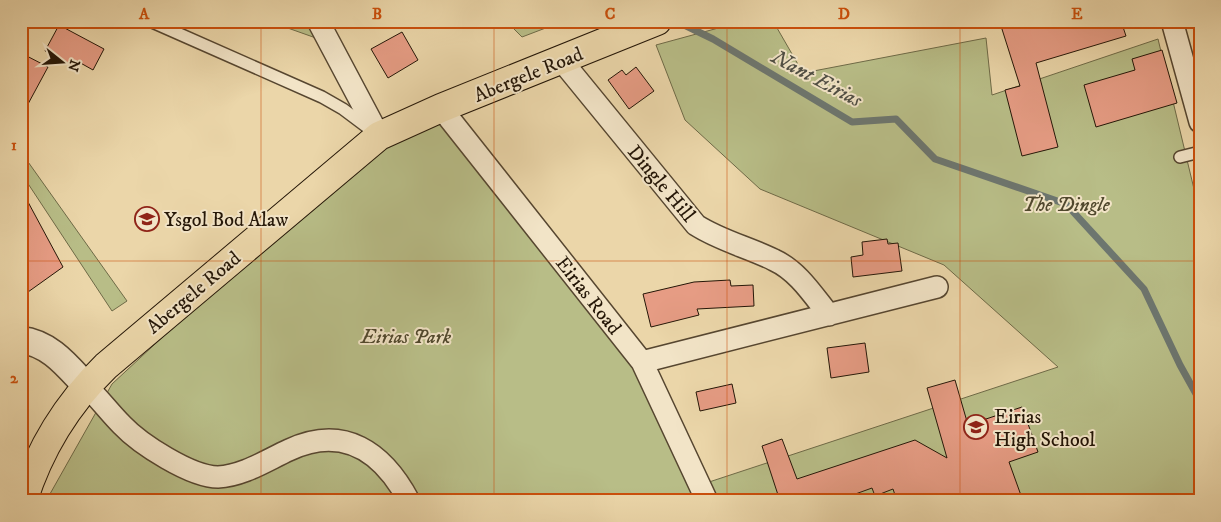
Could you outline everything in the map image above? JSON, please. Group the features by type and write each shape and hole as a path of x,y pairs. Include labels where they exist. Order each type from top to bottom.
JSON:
{"main road":[{"name":"Abergele Road","path":"23,501 29,482 56,427 86,386 106,366 379,136 441,108 562,61 648,24"}],"street":[{"path":"318,21 379,136"},
{"path":"1172,21 1200,122"},
{"name":"Dingle Hill","path":"562,61 696,225 716,238 775,260 794,273 829,315"},
{"name":"Eirias Road","path":"441,108 642,362 708,501"},
{"path":"642,362 937,288"},
{"path":"21,340 38,345 56,354 122,426 152,448 196,472 218,476 247,471 291,449 318,439 347,442 377,456 397,478 409,501"}],"lane":[{"path":"150,21 322,97 343,109 379,136"},
{"path":"1180,157 1200,152"}],"green space":[{"path":"268,21 318,21 330,43"},
{"path":"506,21 564,21 522,37"},
{"path":"744,21 773,21 803,73 986,38 992,95 1158,39 1200,214 1200,501 46,501 112,384 379,136 441,108 655,391 700,485 1058,367 944,265 760,189 685,120 656,45"},
{"path":"21,152 127,301 112,311 21,173"}],"building":[{"path":"1015,21 1121,21 1126,36 1036,63 1058,147 1022,156 1005,90 1020,86 1001,26"},
{"path":"59,25 104,49 93,70 77,61 74,66 45,51"},
{"path":"402,32 418,60 388,78 371,49"},
{"path":"1162,50 1177,103 1096,127 1084,85 1135,70 1132,59"},
{"path":"21,53 48,67 21,117"},
{"path":"636,67 654,91 629,109 608,80 622,70 626,75"},
{"path":"21,189 63,267 21,297"},
{"path":"887,239 888,244 898,243 902,271 853,277 851,257 863,255 862,242"},
{"path":"730,280 731,286 753,285 754,306 697,309 699,315 651,327 643,294 694,282"},
{"path":"865,343 869,372 831,378 827,348"},
{"path":"955,380 968,425 1022,407 1038,452 1009,462 1023,501 897,501 893,489 875,496 872,488 836,501 780,501 762,446 782,439 797,479 915,440 947,458 927,388"},
{"path":"732,384 736,403 700,411 696,392"}],"waterway":[{"name":"Nant Eirias","path":"676,21 713,39 852,122 896,119 935,159 1066,204 1144,289 1180,365 1200,401"}],"place":[{"name":"Ysgol Bod Alaw","path":"147,219"},
{"name":"Eirias High School","path":"976,427"}],"park label":[{"name":"The Dingle","path":"1066,204"},
{"name":"Eirias Park","path":"406,336"}]}
